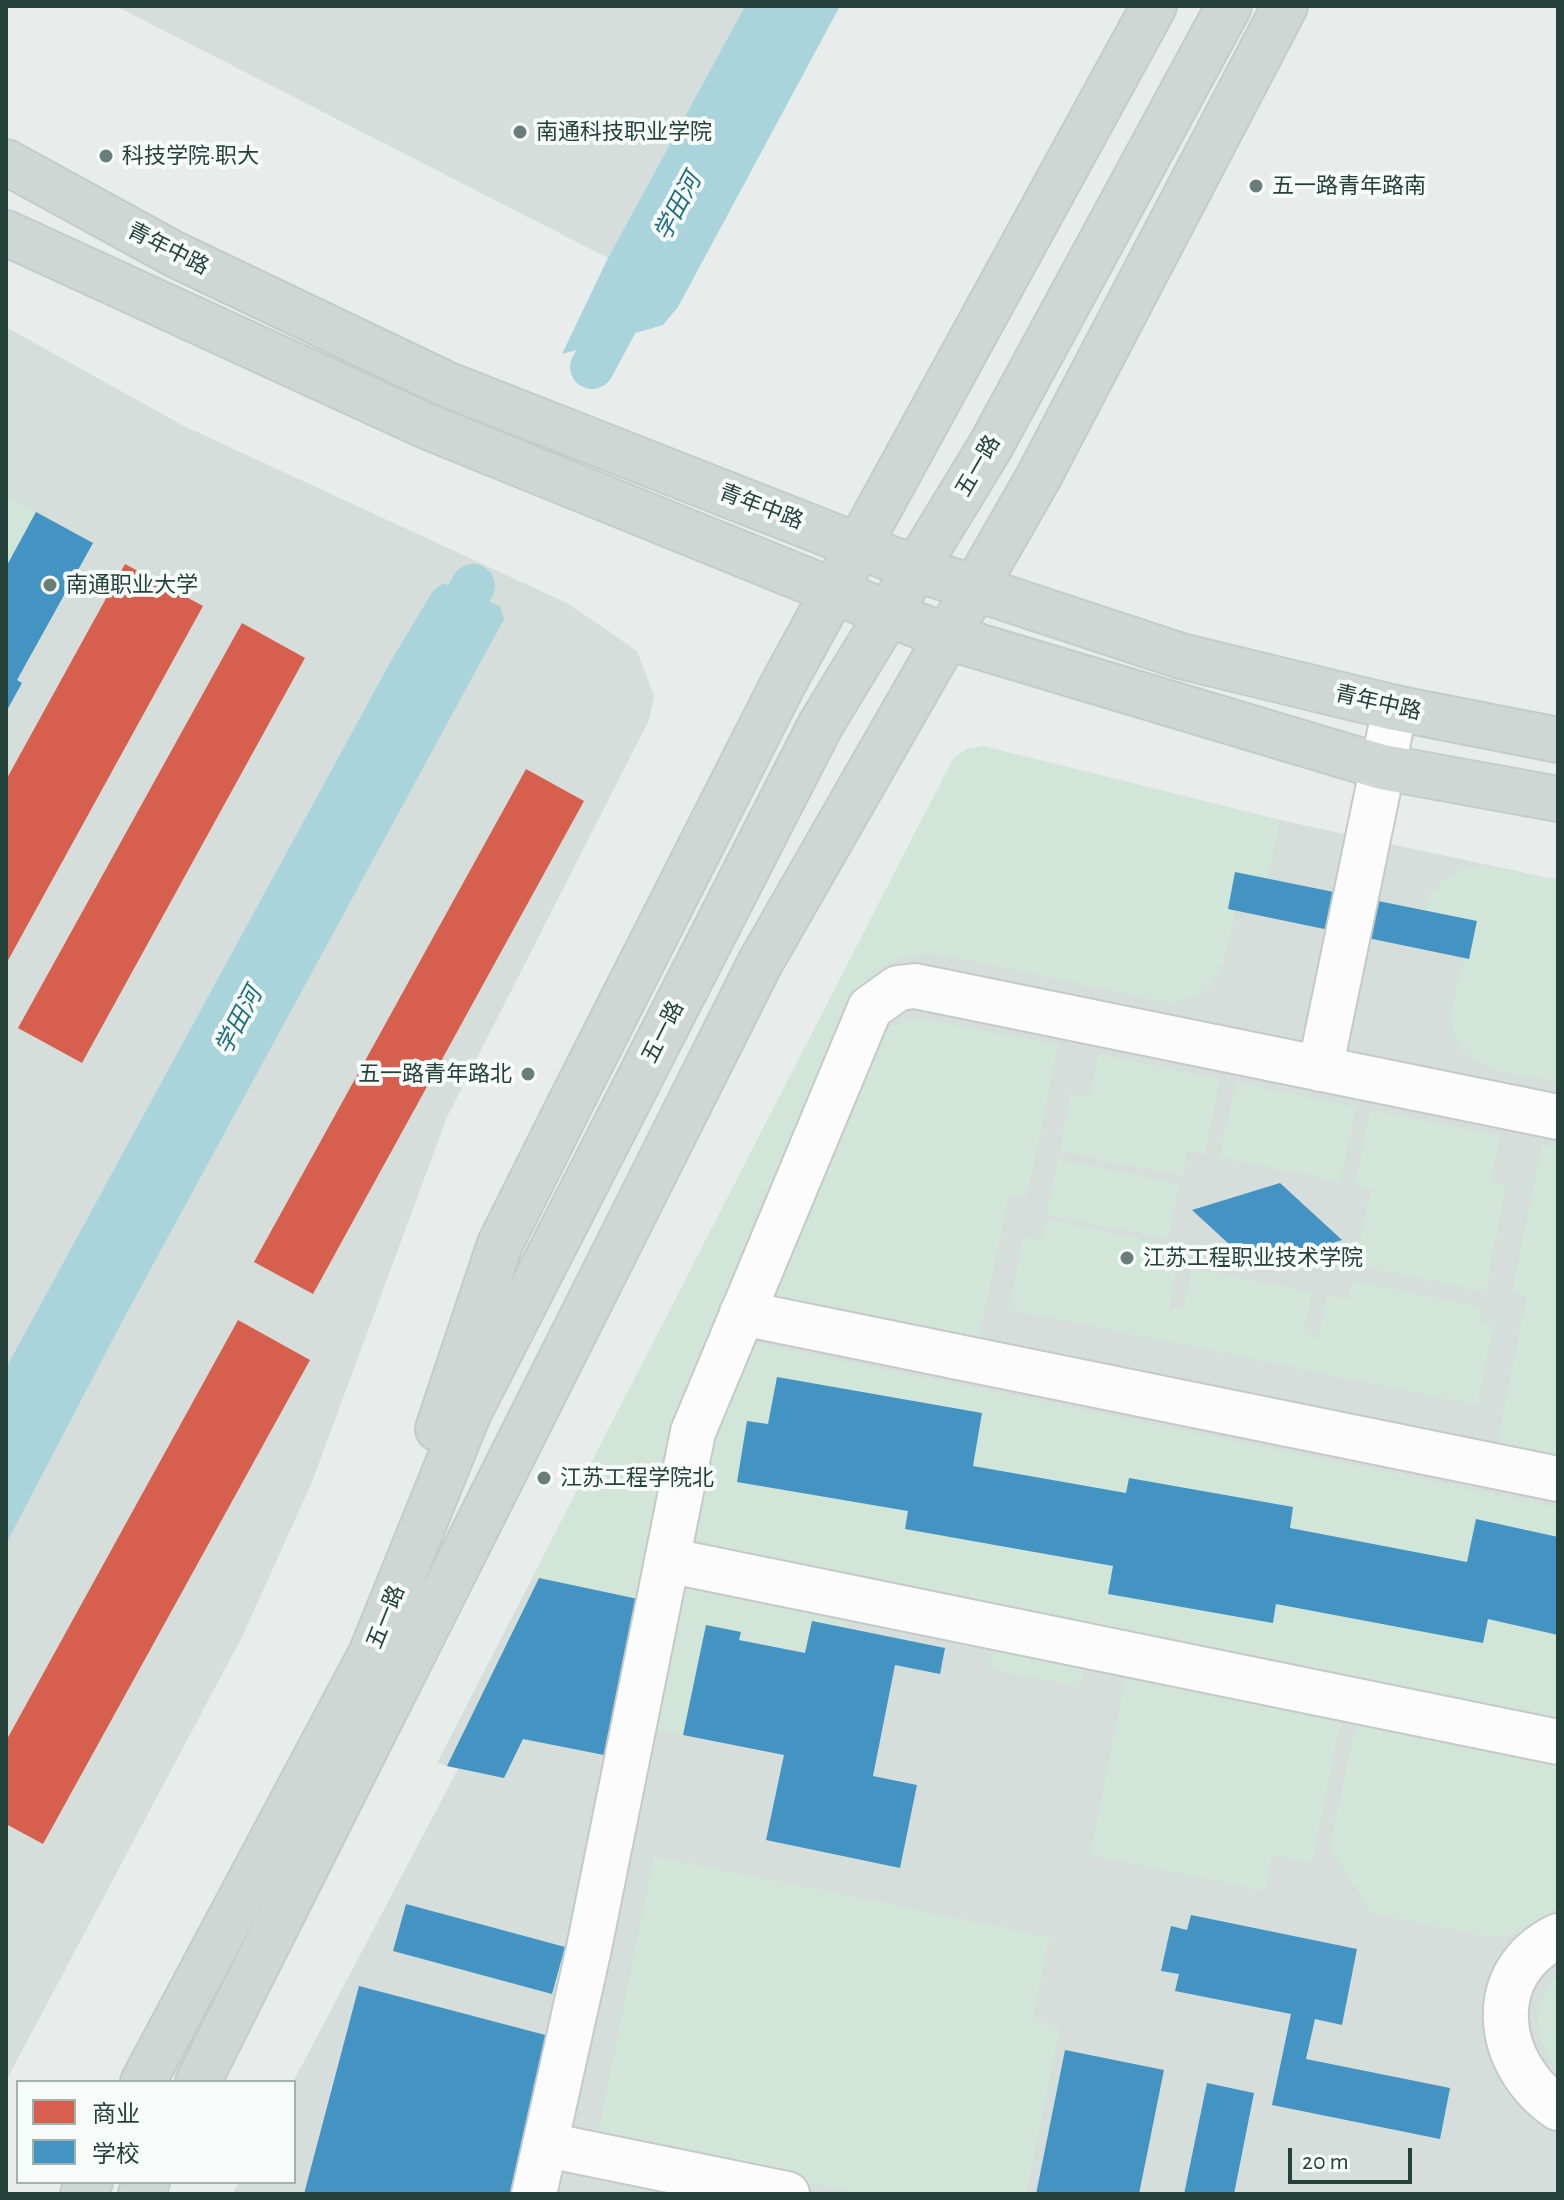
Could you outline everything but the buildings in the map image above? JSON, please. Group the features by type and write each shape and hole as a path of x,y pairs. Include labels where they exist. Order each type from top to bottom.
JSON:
{"main road":[{"path":"371,1654 455,1373 500,1244 783,684 858,545 895,485 1154,6"},
{"name":"五一路","path":"144,2080 371,1654 469,1412 821,724 990,447 1229,6"},
{"name":"五一路","path":"199,2080 760,963 944,636 1038,478 1285,6"},
{"name":"青年中路","path":"6,162 174,254 446,384 917,569 1181,656 1395,708 1558,740"},
{"path":"6,233 426,426 944,636 1382,767 1558,799"}],"street":[{"path":"1320,1069 1395,708"},
{"path":"534,2194 547,2145 693,1432 863,1018 882,996 898,988 915,986 1558,1117"},
{"path":"742,1313 1558,1479"},
{"path":"667,1560 1558,1742"},
{"path":"1558,1936 1546,1942 1522,1965 1509,1995 1505,2022 1509,2049 1520,2073 1537,2094 1558,2108"},
{"path":"547,2145 787,2194"}],"shaded area":[{"name":"南通科技职业学院","path":"116,6 745,6 608,258"},
{"path":"6,327 184,426 569,604 637,651 654,696 649,720 447,1117 312,1482 243,1635 6,2081"},
{"name":"江苏工程职业技术学院","path":"983,746 1280,820 1558,880 1558,2194 232,2194 238,2184 296,2184 294,2080 458,1769 437,1763 953,759 967,749"}],"green space":[{"path":"6,495 36,512 6,567"},
{"path":"983,746 1280,820 1268,879 1235,873 1228,909 1235,911 1220,970 1203,991 1171,1003 928,952 897,961 871,977 858,994 644,1600 533,1577 953,759 967,749"},
{"path":"1483,866 1558,880 1558,1082 1489,1066 1461,1048 1454,1033 1452,1014 1455,993 1464,958 1469,958 1477,922 1425,911 1433,892 1446,879 1464,870"},
{"path":"920,1018 1058,1045 1027,1197 1009,1194 979,1338 767,1295 875,1038 888,1027"},
{"path":"1098,1054 1220,1079 1205,1154 1187,1150 1182,1176 1060,1151 1071,1094 1090,1097"},
{"path":"1236,1082 1356,1107 1340,1182 1220,1157"},
{"path":"1370,1110 1500,1136 1491,1182 1506,1186 1485,1292 1355,1265 1371,1189 1355,1185"},
{"path":"1542,1144 1558,1148 1558,1458 1497,1445 1527,1296 1512,1292"},
{"path":"1058,1159 1180,1184 1168,1239 1046,1214"},
{"path":"1046,1219 1167,1245 1164,1262 1177,1265 1169,1308 1183,1310 1192,1268 1312,1293 1303,1335 1318,1338 1327,1295 1348,1299 1352,1281 1481,1307 1479,1322 1494,1325 1477,1405 1009,1309 1023,1237 1041,1240"},
{"path":"761,1344 1558,1507 1558,1727 685,1549 707,1441 751,1348"},
{"path":"679,1578 852,1614 849,1628 812,1621 805,1653 739,1640 740,1632 706,1625 683,1735 649,1728"},
{"path":"994,1644 1085,1662 1080,1687 989,1668"},
{"path":"1127,1671 1342,1715 1312,1863 1272,1855 1265,1891 1090,1855"},
{"path":"1357,1718 1558,1759 1558,1904 1553,1911 1523,1932 1496,1938 1371,1913 1330,1847"},
{"path":"654,1856 1049,1937 1032,2021 1060,2028 1026,2194 864,2194 597,2139"},
{"path":"1558,1973 1558,2071 1543,2047 1538,2022 1542,1997"}],"water":[{"path":"745,6 840,6 678,307 663,325 562,354 608,258"},
{"path":"443,583 500,606 504,619 124,1318 6,1544 6,1368 392,659 433,591"}],"waterway":[{"name":"学田河","path":"592,367 634,289"},
{"name":"学田河","path":"440,647 473,586"}],"place":[{"name":"南通科技职业学院","path":"520,132"},
{"name":"科技学院·职大","path":"106,156"},
{"name":"五一路青年路南","path":"1256,186"},
{"name":"南通职业大学","path":"50,585"},
{"name":"五一路青年路北","path":"528,1074"},
{"name":"江苏工程职业技术学院","path":"1127,1258"},
{"name":"江苏工程学院北","path":"544,1478"}]}
